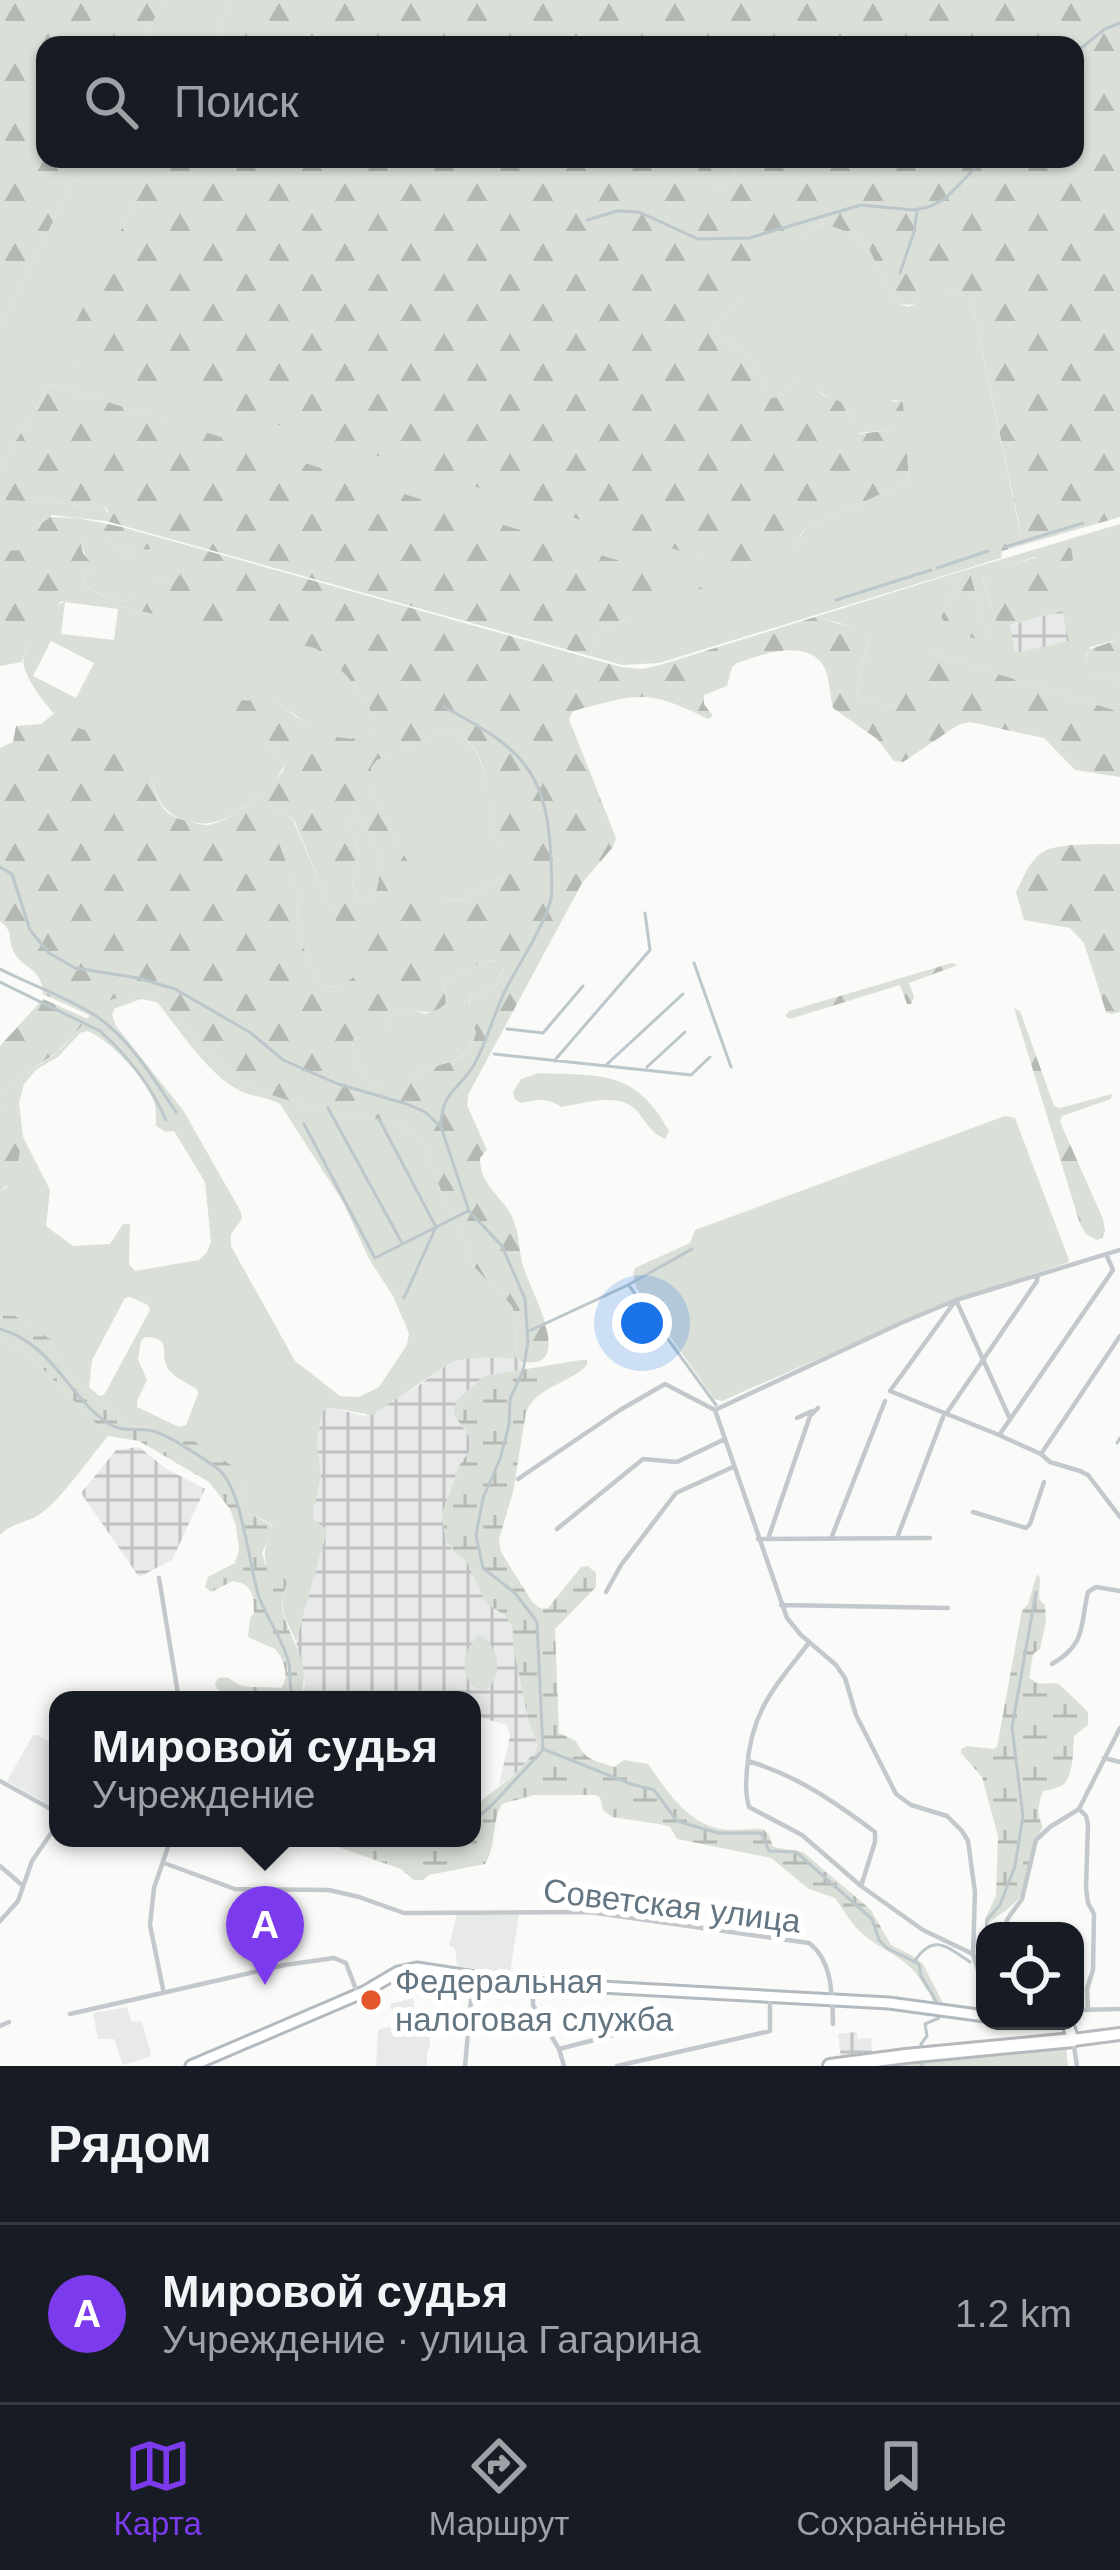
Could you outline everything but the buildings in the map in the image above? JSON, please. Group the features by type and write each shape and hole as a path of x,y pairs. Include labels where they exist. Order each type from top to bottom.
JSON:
{"highway":[{"path":"830,2066 1073,2040"}],"main road":[{"path":"191,2066 410,1968 533,1984 889,2003 976,2015"},
{"path":"1070,2030 1073,2040 1120,2034"}],"street":[{"path":"716,1410 956,1300 1120,1250"},
{"path":"999,1435 1113,1270 1106,1254"},
{"path":"897,1538 945,1415 1038,1275"},
{"path":"956,1300 1010,1419"},
{"path":"956,1300 890,1391 1088,1475 1120,1517"},
{"path":"1041,1454 1120,1336"},
{"path":"518,1479 665,1384 716,1410 781,1605 794,1628 845,1678 856,1715 896,1794 910,1805 946,1816 968,1841 976,1960"},
{"path":"831,1538 884,1402"},
{"path":"768,1538 809,1416 818,1408 797,1418"},
{"path":"557,1529 633,1464 651,1459 677,1462 725,1439"},
{"path":"606,1592 676,1493 733,1467"},
{"path":"974,1512 1028,1527 1044,1482"},
{"path":"758,1539 930,1538"},
{"path":"159,1578 178,1691"},
{"path":"1052,1664 1081,1636 1088,1592 1096,1587 1120,1591"},
{"path":"781,1605 948,1608"},
{"path":"809,1642 759,1712 748,1761 749,1807 802,1835 861,1886 923,1930 973,1954"},
{"path":"1007,1922 1024,1894 1036,1840 1079,1809 1120,1728"},
{"path":"1104,1758 1120,1762"},
{"path":"748,1761 794,1777 875,1832 861,1886"},
{"path":"0,1781 49,1808"},
{"path":"1079,1809 1088,1824 1086,1888 1094,1914 1088,2010"},
{"path":"0,1921 18,1901 32,1861 49,1836"},
{"path":"164,1992 149,1925 167,1847"},
{"name":"Советская улица","path":"164,1863 235,1889 329,1890 404,1913 590,1912 809,1943 822,1956 833,2024"},
{"path":"0,1866 22,1885"},
{"path":"70,2014 334,1958 346,1963 358,1995"},
{"path":"465,2066 473,1978"},
{"path":"533,1984 532,2005 564,2066"},
{"path":"617,2066 770,2031 770,1996"},
{"path":"1084,2010 1120,2009"},
{"path":"0,2026 9,2022"},
{"path":"559,2049 616,2034"},
{"path":"1073,2040 1077,2066"}],"shaded area":[{"path":"1055,602 1120,632 1015,653 1009,626 1057,612"},
{"path":"516,1357 522,1370 484,1376 458,1399 454,1415 471,1439 470,1450 459,1466 442,1515 446,1541 467,1562 485,1602 506,1616 513,1628 529,1723 538,1745 513,1776 499,1785 510,1736 507,1725 481,1718 481,1691 303,1691 296,1641 326,1534 313,1513 321,1475 317,1443 322,1411 332,1408 364,1416 451,1362"},
{"path":"139,1447 165,1468 205,1489 172,1560 139,1577 81,1493 116,1450"},
{"path":"33,1735 49,1741 49,1805 7,1781"},
{"path":"519,1914 510,1974 457,1966 455,1949 449,1945 457,1915"},
{"path":"413,1998 416,2018 429,2023 427,2066 376,2066 378,2030 396,2025 390,2004"},
{"path":"127,2007 131,2021 142,2022 151,2054 123,2065 114,2039 98,2039 93,2013"},
{"path":"856,2032 858,2039 871,2038 872,2055 841,2058 838,2034"}],"green space":[{"path":"0,0 164,0 146,36 36,36 36,168 80,168 0,329"},
{"path":"164,0 233,0 215,36 146,36"},
{"path":"233,0 1120,0 1120,517 1002,551 1000,541 1020,529 971,298 950,294 914,304 895,302 867,245 824,223 791,238 717,324 716,332 751,359 770,398 780,397 797,381 809,382 821,394 841,402 859,434 890,430 891,402 903,403 909,481 805,529 795,558 765,568 737,567 720,553 701,556 680,551 59,356 152,168 711,168 716,184 726,186 734,182 735,168 1084,168 1084,36 215,36"},
{"path":"80,168 152,168 60,356 701,556 798,552 796,544 805,529 909,481 901,401 893,400 890,430 858,433 842,406 806,383 797,381 780,397 770,398 751,359 716,332 717,324 790,238 825,223 867,245 895,302 908,307 947,294 971,298 1020,532 1001,558 659,663 622,665 590,656 603,630 701,588 50,384 0,468 0,329"},
{"path":"711,168 735,168 734,182 716,184"},
{"path":"50,384 703,588 603,630 590,656 106,521 104,506 5,500 0,497 0,468"},
{"path":"0,497 104,506 108,514 106,521 52,515 33,529 34,546 18,553 5,552 0,551"},
{"path":"50,517 122,527 621,667 660,665 815,617 858,629 868,641 856,692 861,699 896,704 912,658 927,652 1120,712 1120,777 1075,770 1044,738 970,722 903,762 894,761 877,739 833,708 825,669 809,653 797,651 737,663 727,686 704,695 713,716 708,719 670,702 642,697 573,711 569,719 616,838 582,883 468,1095 467,1105 487,1150 480,1158 483,1175 514,1222 522,1262 547,1329 547,1354 538,1362 521,1362 516,1357 512,1306 473,1266 424,1145 411,1131 248,1085 213,1058 158,998 121,996 91,1016 43,994 39,978 17,956 0,921 0,748 13,742 16,726 41,724 55,713 72,726 123,738 139,749 166,811 207,825 237,812 283,771 275,750 228,743 227,708 237,700 276,702 337,737 351,739 371,730 373,720 358,690 315,648 121,607 61,601 22,662 0,666 0,551 29,550 33,529","holes":["105,539 127,554 159,551 172,559 180,575 173,580 144,579 141,596 110,599 83,582 91,563 81,544","444,732 470,743 487,785 503,877 456,900 424,895 371,788 371,768 377,760","285,813 294,820 355,967 355,976 342,984 319,984 297,932 298,893 272,825 275,815","354,814 362,821 374,842 379,878 372,899 362,901 353,887 358,852 346,816","497,960 504,969 494,989 472,995 469,1009 476,1033 461,1057 396,1082 367,1082 355,1059 353,1039 360,1037 376,1049 388,1047 394,1040 387,1021 400,1010 438,1009 446,1003 444,981 485,961"]},
{"path":"1120,524 1120,639 1090,647 1086,653 1087,672 1120,681 1120,712 927,652 896,704 861,699 856,692 868,642 852,627 815,617 965,570 941,617 987,636 969,569","holes":["1038,557 1005,624 996,621 982,575","1062,611 1069,641 1015,653 1010,625"]},
{"path":"105,539 127,554 160,550 172,558 180,575 174,580 154,577 141,586 142,596 134,599 103,596 83,582 91,570 81,544"},
{"path":"1064,546 1071,548 1073,560 1049,567 1055,591 1050,612 1005,624 996,621 982,574"},
{"path":"969,569 986,642 951,631 941,617"},
{"path":"67,600 121,607 315,647 365,700 373,719 371,730 344,739 312,726 276,702 266,749 275,750 284,764 277,777 225,819 203,823 180,818 161,802 147,767 129,744 68,725 30,681 25,653 61,603","holes":["65,602 118,609 114,640 61,634","51,641 94,663 76,698 33,676"]},
{"path":"1120,639 1120,681 1086,672 1087,650"},
{"path":"444,732 459,735 478,755 504,869 504,876 475,894 447,901 424,896 371,788 376,760"},
{"path":"285,813 293,820 356,967 355,976 338,986 319,984 297,932 298,893 271,825 275,815"},
{"path":"354,814 374,842 379,866 377,889 372,899 362,901 353,886 358,851 346,815"},
{"path":"1120,844 1120,1012 1111,1014 1106,1012 1084,943 1070,928 1024,920 1016,892 1043,852 1069,845"},
{"path":"498,960 504,968 494,989 472,995 469,1001 476,1033 461,1056 397,1082 367,1082 355,1059 353,1039 393,1031 387,1021 399,1011 425,1014 446,1003 444,981 485,961"},
{"path":"958,965 909,983 914,997 911,1004 900,985 790,1019 785,1016 789,1011"},
{"path":"115,997 158,998 213,1058 248,1085 411,1131 424,1145 473,1266 512,1306 516,1357 452,1362 372,1415 332,1408 322,1411 317,1443 321,1475 313,1513 326,1534 296,1641 283,1609 286,1589 266,1561 273,1528 249,1514 240,1480 160,1427 127,1426 69,1376 52,1341 15,1316 0,1315 0,1192 7,1187 9,1110 0,1111 0,1092 55,1054 96,1009","holes":["141,999 157,1002 224,1080 240,1091 280,1104 343,1202 409,1333 407,1345 379,1387 359,1397 340,1396 295,1361 231,1246 241,1212 183,1110 116,1026 114,1009","87,1031 106,1042 137,1074 152,1096 156,1126 174,1131 205,1182 211,1242 199,1260 135,1271 129,1264 130,1224 123,1224 110,1244 73,1246 46,1226 50,1190 23,1137 19,1103 24,1084 37,1069 58,1057","125,1298 148,1305 150,1310 104,1395 99,1396 89,1387 92,1360","145,1337 160,1340 171,1372 197,1389 186,1425 179,1427 137,1407 147,1380 138,1359"]},
{"path":"43,999 88,1019 57,1052 0,1092 0,1046"},
{"path":"1014,1008 1020,1011 1054,1106 1112,1094 1111,1099 1062,1116 1060,1122 1103,1219 1105,1231 1097,1240 1080,1224"},
{"path":"539,1073 598,1076 629,1086 643,1096 669,1131 665,1139 660,1137 637,1111 621,1102 601,1100 561,1107 515,1099 513,1092 521,1079"},
{"path":"9,1110 18,1130 20,1153 14,1175 0,1192 0,1111"},
{"path":"1005,1116 1015,1118 1067,1263 955,1299 722,1401 714,1399 637,1289 635,1268 690,1243 695,1230"},
{"path":"0,1315 15,1316 53,1341 69,1376 127,1426 160,1427 183,1434 231,1465 249,1514 273,1529 262,1553 265,1563 287,1582 282,1608 302,1663 302,1691 217,1689 218,1678 223,1677 243,1686 281,1688 285,1673 275,1649 248,1637 254,1613 248,1588 233,1581 211,1592 205,1587 208,1577 235,1563 239,1550 230,1509 209,1482 139,1441 108,1436 26,1352 0,1340"},
{"path":"0,1340 26,1352 108,1436 51,1506 0,1535"},
{"path":"587,1360 571,1377 538,1396 526,1412 513,1492 499,1539 501,1552 533,1603 542,1609 548,1608 581,1567 596,1573 596,1587 555,1629 559,1733 576,1741 596,1761 614,1767 624,1760 648,1764 682,1808 704,1824 732,1830 763,1829 773,1847 803,1852 871,1910 891,1945 923,1964 946,2009 933,2007 916,1973 859,1931 835,1898 809,1889 771,1858 677,1839 665,1825 612,1817 595,1795 534,1795 502,1804 485,1864 423,1880 338,1847 481,1847 481,1801 513,1776 538,1745 529,1723 512,1627 506,1616 485,1602 467,1562 446,1541 442,1515 459,1466 470,1450 471,1439 454,1408 484,1376"},
{"path":"1037,1574 1046,1621 1029,1678 1060,1685 1088,1712 1088,1725 1074,1736 1067,1781 1043,1791 1038,1809 1043,1827 1022,1893 1010,1907 985,1922 996,1896 998,1836 982,1777 961,1749 997,1747 1022,1610"},
{"path":"478,1636 489,1642 497,1664 495,1679 484,1691 469,1682 464,1666"},
{"path":"1066,2046 1068,2066 861,2066"}],"waterway":[{"path":"1084,46 1120,23"},
{"path":"587,220 617,211 639,212 698,239 749,238 861,205 929,207 945,199 975,168"},
{"path":"900,273 917,211"},
{"path":"1005,547 1083,523"},
{"path":"937,568 988,551"},
{"path":"836,600 931,570"},
{"path":"441,1125 448,1097 475,1063 502,996 540,927 551,901 552,884 549,830 536,783 511,750 444,707"},
{"path":"0,867 12,874 30,930 49,953 75,968 175,989 251,1033 283,1060 338,1084 407,1104 441,1127 469,1211 502,1246 525,1299 528,1342 523,1371 510,1399 509,1425 483,1498 476,1535 483,1568 515,1593 537,1622 543,1749 654,1790 677,1821 718,1833 761,1833 769,1851 796,1852 872,1919 887,1948 919,1964 939,2006"},
{"path":"554,1061 650,950 645,913"},
{"path":"694,963 731,1067"},
{"path":"0,969 108,1025 140,1060 176,1112"},
{"path":"0,982 100,1031 138,1072 166,1120"},
{"path":"507,1029 543,1033 583,986"},
{"path":"605,1066 683,994"},
{"path":"647,1067 685,1032"},
{"path":"494,1054 691,1075 710,1057"},
{"path":"328,1108 402,1243"},
{"path":"379,1119 436,1227 404,1298"},
{"path":"304,1124 375,1258 468,1211"},
{"path":"527,1332 692,1249"},
{"path":"630,1287 716,1405"},
{"path":"0,1329 34,1347 109,1424 160,1434 226,1477 239,1509 259,1597 287,1655 291,1691"},
{"path":"1117,1443 1120,1438"},
{"path":"987,1922 1000,1905 1015,1866 1023,1816 1012,1727 1036,1592"},
{"path":"481,1814 542,1751"},
{"path":"914,1962 934,1945 947,1947 970,1962"},
{"path":"921,2051 927,2036 925,2024 939,2018"}],"place":[{"name":"Мировой судья","path":"265,1985"},
{"name":"Федеральная налоговая служба","path":"371,2000"}]}
